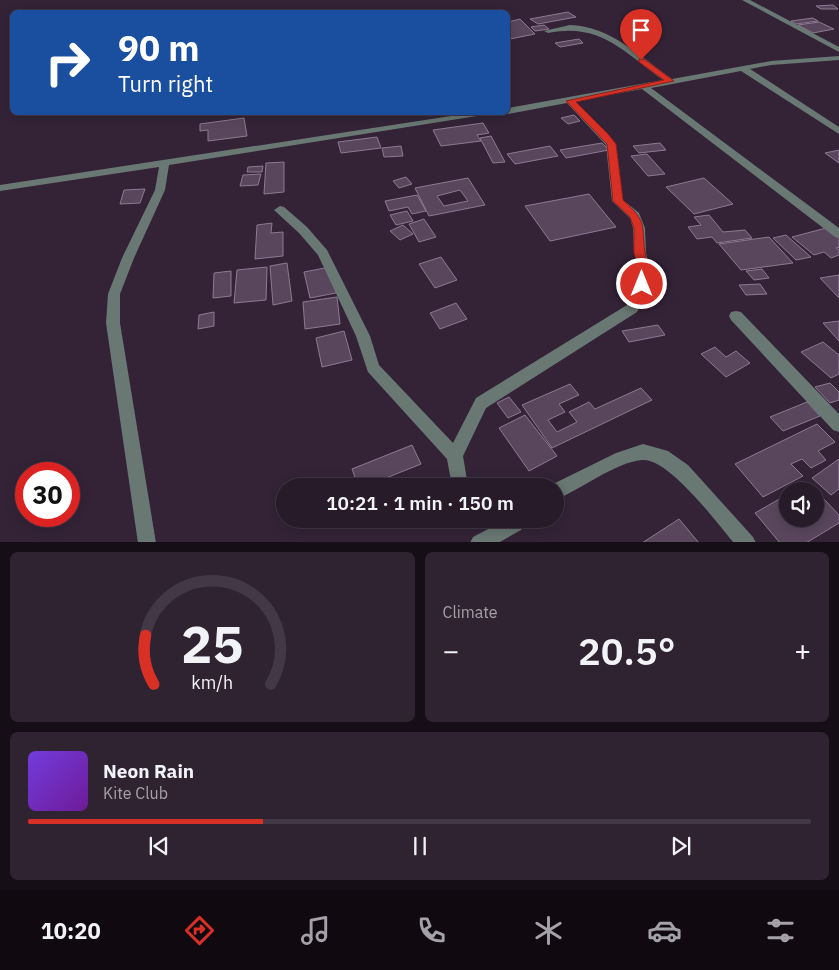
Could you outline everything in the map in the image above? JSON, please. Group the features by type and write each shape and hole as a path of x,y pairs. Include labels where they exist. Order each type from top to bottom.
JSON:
{"street":[{"path":"744,0 839,50"},
{"path":"548,31 577,26 596,31 605,35 670,81"},
{"path":"510,111 742,68 795,60 839,58"},
{"path":"742,68 839,131"},
{"path":"644,86 839,234"},
{"path":"455,456 481,403 632,308 642,284 644,270 640,253 639,228 635,216 618,201 611,144 570,101"},
{"path":"0,188 478,115"},
{"path":"147,542 113,323 114,294 128,258 160,190 165,163"},
{"path":"280,210 303,230 323,253 351,315 364,336 373,368 455,456 459,478"},
{"path":"736,316 839,425"},
{"path":"564,487 622,458 643,452 662,456 682,471 747,542"},
{"path":"479,542 502,528"}],"building":[{"path":"833,5 838,9 821,9 816,6"},
{"path":"568,12 576,17 538,24 530,19"},
{"path":"813,18 818,21 796,24 791,21"},
{"path":"520,19 535,34 510,39 510,22"},
{"path":"819,22 834,29 813,33 798,25"},
{"path":"544,25 549,29 535,31 531,27"},
{"path":"579,39 583,43 560,47 555,43"},
{"path":"574,115 580,121 568,124 561,118"},
{"path":"244,118 247,136 208,141 208,130 200,131 200,124"},
{"path":"483,123 489,133 477,135 481,141 441,146 433,130"},
{"path":"491,136 505,162 493,163 480,138"},
{"path":"377,137 381,148 341,153 338,142"},
{"path":"602,143 609,150 566,158 560,150"},
{"path":"660,143 666,150 639,153 633,146"},
{"path":"401,146 403,156 384,157 382,148"},
{"path":"550,146 558,156 515,164 507,154"},
{"path":"839,150 839,163 825,153"},
{"path":"647,154 665,174 648,176 631,156"},
{"path":"284,162 284,192 264,194 266,163"},
{"path":"263,166 262,172 247,172 248,167"},
{"path":"261,174 258,185 240,186 243,175"},
{"path":"406,177 412,184 399,188 393,181"},
{"path":"468,178 485,205 429,216 415,188","holes":["460,190 468,201 444,206 437,196"]},
{"path":"704,178 733,204 694,214 666,187"},
{"path":"145,189 140,203 120,204 124,190"},
{"path":"589,194 616,227 550,241 525,206"},
{"path":"417,195 426,211 412,214 408,207 389,211 385,201"},
{"path":"407,211 413,221 396,225 390,215"},
{"path":"709,215 723,232 745,230 752,238 717,243 712,237 697,239 688,227 701,225 694,217"},
{"path":"424,219 436,237 419,242 409,224"},
{"path":"272,223 271,233 283,232 283,256 255,259 257,225"},
{"path":"403,225 413,234 400,240 390,231"},
{"path":"826,228 839,238 839,247 836,248 839,250 839,255 831,258 824,252 814,255 792,237"},
{"path":"786,235 811,257 796,260 773,238"},
{"path":"769,237 793,263 741,270 719,244"},
{"path":"441,257 457,280 435,288 419,264"},
{"path":"287,263 292,301 273,305 270,266"},
{"path":"267,267 266,300 234,303 237,270"},
{"path":"330,267 336,293 310,298 304,272"},
{"path":"762,269 769,278 754,280 746,271"},
{"path":"231,271 231,296 213,298 214,273"},
{"path":"839,275 839,298 820,278"},
{"path":"760,284 767,294 746,295 739,285"},
{"path":"337,297 340,324 305,329 303,302"},
{"path":"456,303 467,319 440,329 430,313"},
{"path":"214,312 214,326 198,329 199,315"},
{"path":"839,321 839,341 823,323"},
{"path":"658,325 665,335 629,342 622,331"},
{"path":"344,331 352,360 322,367 316,338"},
{"path":"823,342 839,355 839,374 831,378 801,352"},
{"path":"715,347 726,357 736,351 750,363 726,377 701,354"},
{"path":"830,383 839,392 839,400 830,403 815,387"},
{"path":"570,384 579,395 559,404 565,412 548,420 557,432 577,422 569,412 589,402 595,409 641,388 652,400 552,448 522,405"},
{"path":"509,397 521,412 508,418 497,403"},
{"path":"807,402 820,416 783,431 770,417"},
{"path":"525,415 557,456 529,471 499,428"},
{"path":"817,424 835,442 818,451 826,460 811,468 802,459 791,464 803,476 792,482 779,482 779,489 763,497 735,464"},
{"path":"412,445 421,464 386,478 355,478 352,469"},
{"path":"839,459 839,489 831,495 824,489 824,482 816,482 812,478"},
{"path":"779,499 779,527 824,527 824,499 839,515 839,523 808,542 779,542 755,513"},
{"path":"679,519 698,542 644,542"}],"route":[{"path":"641,60 670,81 570,101 611,144 618,201 635,216 639,228 640,253 644,270 642,284"}]}
